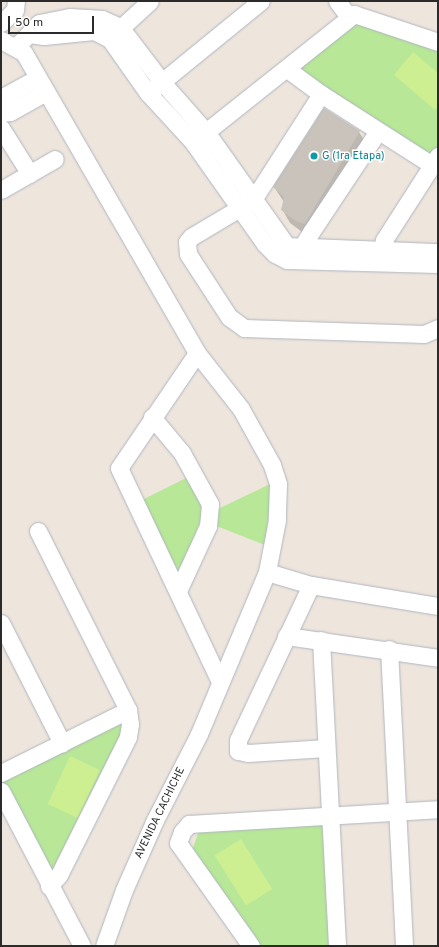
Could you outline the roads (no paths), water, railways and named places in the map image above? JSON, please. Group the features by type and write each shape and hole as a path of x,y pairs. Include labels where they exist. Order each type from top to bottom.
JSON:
{"street":[{"path":"1,23 15,10 16,1"},
{"path":"115,33 150,1"},
{"path":"148,93 261,1"},
{"path":"337,1 349,16"},
{"path":"200,137 287,69 349,16 358,14 438,42"},
{"path":"8,43 29,34 39,23 70,18 102,19 162,82 247,203 287,246 301,254 379,257 438,264"},
{"path":"115,33 148,93 200,137"},
{"name":"AVENIDA CACHICHE","path":"8,43 24,53 197,353 241,409 260,442 276,478 279,500 267,572 199,734 155,820 133,869 104,946"},
{"path":"287,69 321,94 378,131 435,160 379,257"},
{"path":"1,98 42,85"},
{"path":"1,113 10,112 42,85"},
{"path":"321,94 247,203 191,237 186,248 229,318 238,325 251,328 424,334 438,328"},
{"path":"1,128 30,174"},
{"path":"301,254 378,131"},
{"path":"1,190 55,159"},
{"path":"379,257 438,252"},
{"path":"197,353 152,417 119,468 220,682"},
{"path":"152,417 182,452 210,504 208,526 178,591"},
{"path":"38,531 128,710 130,724 128,737 59,875 49,886"},
{"path":"267,572 311,585 438,606"},
{"path":"311,585 238,740 238,751 248,753 326,748"},
{"path":"1,623 62,743"},
{"path":"286,636 389,649 438,658"},
{"path":"321,640 337,946"},
{"path":"389,649 404,946"},
{"path":"1,773 128,710"},
{"path":"1,791 49,886 82,946"},
{"path":"251,946 178,844 182,832 189,824 438,809"}],"place":[{"name":"G (1ra Etapa)","path":"314,156"}]}
